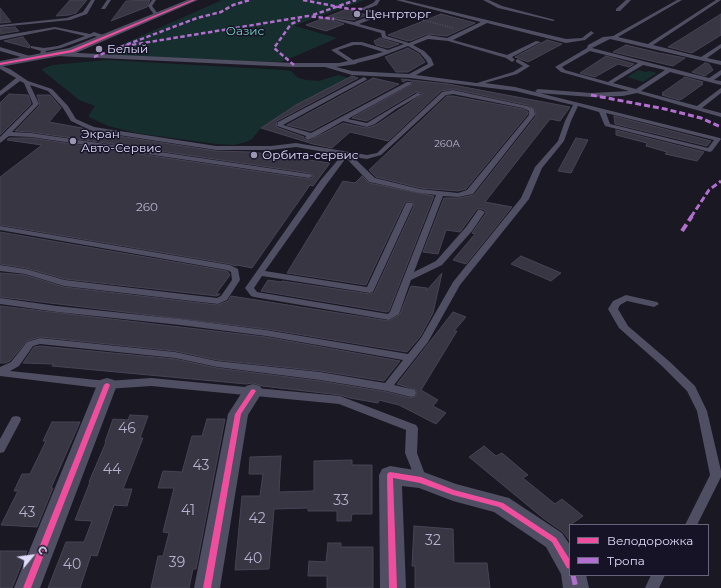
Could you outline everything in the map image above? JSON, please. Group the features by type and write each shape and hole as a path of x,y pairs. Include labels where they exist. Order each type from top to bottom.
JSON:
{"street":[{"path":"0,64 31,58 43,53 56,54 81,48 194,0"},
{"path":"27,588 107,385"},
{"path":"207,588 238,414 252,391"},
{"path":"393,588 390,475 420,480 453,492 501,505 554,540 569,564"},
{"path":"573,576 576,588"}],"lane":[{"path":"0,26 68,19 85,13 93,0"},
{"path":"104,8 109,0"},
{"path":"154,0 150,6 157,15"},
{"path":"354,24 380,14 362,9 375,4 378,0"},
{"path":"398,0 566,41 584,38 591,33"},
{"path":"485,0 500,7 553,20"},
{"path":"618,10 629,0"},
{"path":"615,37 680,0"},
{"path":"650,45 719,0"},
{"path":"296,145 410,79 431,65 430,59 422,52 408,44 384,37 383,32 334,19"},
{"path":"448,40 487,21"},
{"path":"0,38 55,28 89,36"},
{"path":"33,47 43,53 94,34 106,37"},
{"path":"513,59 549,36"},
{"path":"56,54 327,66 354,63 389,52 428,37 448,40 513,59 523,62 527,66 515,73 477,84"},
{"path":"721,63 615,37 605,38 558,67 563,71 721,115"},
{"path":"354,63 334,50 354,43 389,52"},
{"path":"703,58 721,46"},
{"path":"0,49 31,58"},
{"path":"589,49 721,83"},
{"path":"608,84 642,63"},
{"path":"327,66 352,73 591,96 636,92 670,70"},
{"path":"0,67 8,70 23,80 50,90 66,107 73,120 92,129 216,148 271,148 296,145 367,157 379,154 444,93 453,92 525,106 532,110 532,115 470,192 458,195 420,191 372,180 346,154"},
{"path":"710,80 721,72"},
{"path":"313,136 280,126 280,123 364,79"},
{"path":"1,92 23,80"},
{"path":"0,141 36,104 23,80"},
{"path":"606,95 619,87"},
{"path":"515,89 718,139 710,150 607,124 602,111"},
{"path":"697,109 721,90"},
{"path":"341,119 367,125 373,123 394,108 419,94"},
{"path":"387,387 425,340 456,284 525,199 539,167 561,141 568,120 576,105"},
{"path":"7,134 32,135 309,176"},
{"path":"346,154 323,183 249,288 254,294 389,316 394,314 440,193"},
{"path":"259,273 370,290 410,205"},
{"path":"408,278 439,263 469,229 481,212"},
{"path":"0,228 230,268 235,271 236,280 224,298 218,301 64,282 26,272 0,268"},
{"path":"654,304 626,298 616,303 613,309 624,328 666,364 691,389 702,411 716,475 692,524"},
{"path":"0,301 266,333 410,358"},
{"path":"0,372 14,364 30,344 40,341 175,355 217,364 320,376 387,387 411,393"},
{"path":"0,372 107,385 151,382 340,400 412,428 411,454 420,480"},
{"path":"0,449 16,420"},
{"path":"652,588 658,576"}],"path":[{"path":"371,6 466,31"}],"green space":[{"name":"Оазис","path":"222,0 365,0 296,25 295,26 337,38 280,62 112,56 111,54 125,43"},
{"path":"107,60 284,70 291,71 298,78 319,81 338,75 349,78 286,111 261,128 251,140 234,145 216,144 136,133 108,126 89,117 95,106 79,100 42,69 52,65"},
{"path":"638,70 657,73 643,82 627,77"}],"building":[{"path":"70,0 87,0 76,13 56,16"},
{"path":"150,0 147,7 111,21 126,1"},
{"path":"0,8 11,22 0,23"},
{"path":"347,9 367,15 353,20 333,17 331,19 332,20 344,24 326,31 306,25"},
{"path":"441,14 475,23 447,36 427,34 408,41 388,35"},
{"path":"721,14 721,35 692,53 668,47"},
{"path":"15,27 19,31 0,34 0,28"},
{"path":"23,37 30,48 4,41"},
{"path":"380,38 399,44 388,48 376,45 374,41"},
{"path":"547,40 562,44 528,62 515,57"},
{"path":"626,45 685,58 673,66 613,52"},
{"path":"408,48 419,54 425,62 408,72 396,72 385,57"},
{"path":"606,56 634,64 629,67 618,64 595,77 580,73"},
{"path":"705,63 709,64 713,70 705,76 692,72"},
{"path":"352,76 358,78 277,121 276,127 304,137 304,139 309,141 343,123 367,128 376,125 423,94 416,92 367,121 352,118 412,84 412,81 407,80 403,82 401,79 448,84 570,107 560,121 550,119 485,202 512,207 466,264 453,260 475,234 472,233 486,213 486,211 482,209 477,209 460,232 446,230 438,254 423,252 444,198 458,198 474,195 536,116 535,109 527,105 453,89 441,91 388,141 350,132 332,148 313,144 261,128 296,105"},
{"path":"685,77 703,82 701,83 703,84 679,100 662,95 664,94 662,93"},
{"path":"373,78 399,84 311,131 287,125"},
{"path":"9,94 28,95 31,104 0,135 0,103"},
{"path":"37,95 50,95 61,108 49,122 82,128 92,132 216,151 252,152 330,163 313,186 310,185 252,268 0,225 0,177 42,145 7,140 9,138 31,138 309,179 314,177 309,173 31,132 15,131 40,105"},
{"path":"447,96 523,109 528,112 528,114 466,189 458,191 420,188 376,177 369,170"},
{"path":"614,116 711,141 707,146 615,124"},
{"path":"616,130 704,152 697,161 665,154 667,152 646,146 647,143 616,135"},
{"path":"576,138 588,140 571,173 558,171"},
{"path":"362,176 369,183 434,196 389,311 387,312 261,291 268,280 370,294 374,293 414,206 412,202 405,202 366,285 287,273 343,181 355,183"},
{"path":"0,232 227,271 230,275 216,294 220,294 217,296 65,279 26,268 0,264"},
{"path":"521,256 561,273 551,281 511,264"},
{"path":"0,273 25,275 64,287 218,305 228,301 231,296 389,321 400,314 411,286 427,288 426,291 442,273 433,313 420,337 407,352 266,329 0,297"},
{"path":"0,306 266,337 400,361 384,381 320,371 217,360 175,351 40,337 27,341 10,361 0,363"},
{"path":"453,312 466,317 454,331 457,331 421,390 438,400 433,406 446,413 436,424 399,405 379,400 378,403 340,395 262,386 253,383 246,384 52,366 53,364 23,363 34,347 40,346 175,359 217,368 320,381 387,392 411,398 416,396 416,390 397,384"},
{"path":"130,415 148,416 140,438 143,438 123,489 132,489 127,506 114,505 97,556 91,555 80,588 48,588 66,542 84,542 92,521 75,520 106,442 113,419 128,420"},
{"path":"207,419 225,419 196,569 193,569 189,588 151,588 158,556 163,556 169,533 163,532 174,488 158,488 163,471 182,472 192,436 202,436"},
{"path":"52,422 80,422 51,488 53,488 37,527 1,525 18,491 14,491 22,474 30,474 46,441 43,441"},
{"path":"484,446 496,456 502,453 528,475 523,478 555,504 562,499 583,516 571,524 569,524 569,540 563,532 543,518 469,457"},
{"path":"281,456 279,492 314,491 314,461 352,460 352,465 372,465 372,514 352,514 351,521 337,521 337,511 308,511 308,508 274,509 269,569 235,570 242,496 260,496 263,474 249,474 250,457"},
{"path":"414,526 453,529 454,563 487,563 490,588 415,588 415,566 412,566"},
{"path":"328,543 341,543 341,547 373,547 373,588 327,588 327,576 308,576 309,561 326,562"},
{"path":"0,551 27,551 12,588 0,588"}],"marked path":[{"path":"94,57 197,18 221,12 233,5 250,0"},
{"path":"303,0 350,9 362,9"},
{"path":"313,15 356,0"},
{"path":"125,46 308,16 334,19"},
{"path":"294,65 274,48 291,24 300,20"},
{"path":"591,95 665,109 701,118 721,127"},
{"path":"682,231 709,190 721,181"},
{"path":"573,576 576,588"}],"cycle path":[{"path":"0,64 72,51 194,0"},
{"path":"27,588 107,385"},
{"path":"207,588 238,414 253,391"},
{"path":"393,588 390,475 421,480 453,492 501,505 554,540 569,564"}],"place":[{"name":"Центрторг","path":"357,14"},
{"name":"Белый","path":"99,49"},
{"name":"Экран Авто-Сервис","path":"73,141"},
{"name":"Орбита-сервис","path":"254,155"}]}
